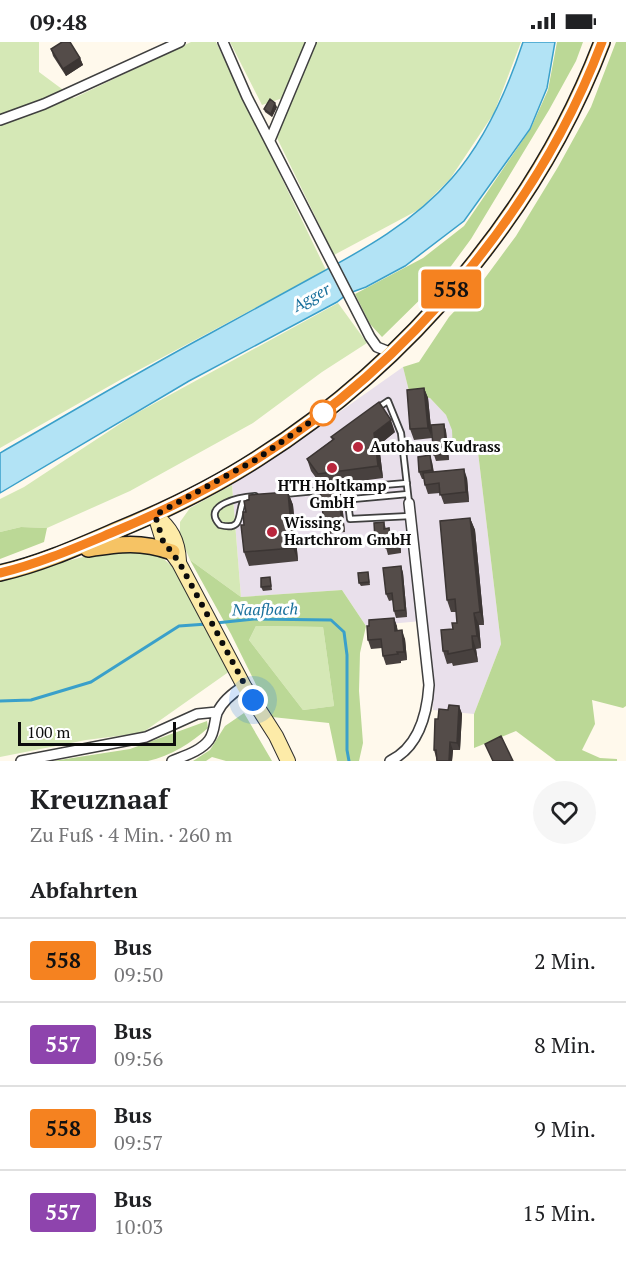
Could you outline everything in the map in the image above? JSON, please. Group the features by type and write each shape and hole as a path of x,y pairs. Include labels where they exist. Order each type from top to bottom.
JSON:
{"main road":[{"path":"0,573 68,551 155,515 216,483 267,453 321,415 392,353 472,267 508,220 567,120 602,42"},
{"path":"68,551 122,544 148,544 175,557"}],"street":[{"path":"0,120 44,104 180,42"},
{"path":"223,42 247,97 365,327 377,347 392,353"},
{"path":"270,140 311,42"},
{"path":"390,761 406,758 427,711 429,686 409,499"},
{"path":"155,515 163,541 175,557 244,686 276,736 288,761"},
{"path":"423,636 430,621"},
{"path":"172,761 191,753 208,741 214,731 217,712 234,692 244,686"},
{"path":"21,761 147,737 197,714 217,712"}],"lane":[{"path":"369,414 388,401 401,433 409,499 353,499 348,502 350,519 410,516"},
{"path":"281,494 407,483"},
{"path":"248,497 242,502 241,517 238,522 232,526 220,525 216,521 217,509 229,500 248,497 261,496"}],"shaded area":[{"path":"403,367 410,395 430,398 446,415 453,430 453,452 478,452 501,644 474,714 433,710 422,621 366,626 342,590 241,597 232,485"}],"green space":[{"path":"0,42 39,42 39,72 74,98 191,42 216,42 326,270 120,380 0,448"},
{"path":"230,42 305,42 283,98 262,105"},
{"path":"315,42 521,42 494,113 450,179 420,209 334,255 277,138"},
{"path":"557,42 583,42 576,61 549,110 471,239 443,277 382,337 370,324 355,294 423,258 464,226 531,128 548,90"},
{"path":"616,42 626,42 626,706 623,708 592,700 595,724 582,750 600,758 617,759 617,761 556,761 516,731 474,748 474,714 501,644 478,452 453,452 452,430 446,415 430,398 410,395 403,367 419,362 449,317 482,282 516,236 591,107"},
{"path":"338,303 367,343 322,372 253,423 130,491 47,528 21,527 0,532 0,499 24,487 135,414"},
{"path":"232,485 241,597 190,560 180,536 180,522 190,508"},
{"path":"21,527 47,528 44,542 0,559 0,532"},
{"path":"137,548 155,551 177,571 230,671 142,733 86,740 0,757 0,578 87,556"},
{"path":"190,560 241,597 342,590 366,626 360,653 359,691 363,743 359,761 337,761 329,723 272,717 231,634","holes":["256,626 323,627 334,706 303,710 249,640"]},
{"path":"256,626 323,627 334,706 303,710 249,640"},
{"path":"244,713 272,761 226,761 212,757 206,761 193,761 210,750 225,726"},
{"path":"207,721 208,728 188,744 165,756 148,761 53,761 130,749"}],"water":[{"name":"Agger","path":"523,42 555,42 547,88 530,129 464,221 405,266 366,287 347,294 337,302 189,381 0,493 0,453 156,363 350,256 405,222 452,178 475,147 494,114"}],"building":[{"path":"62,42 70,42 80,58 63,69 51,49"},
{"path":"270,99 275,103 271,114 264,109"},
{"path":"424,388 428,428 410,429 407,390"},
{"path":"379,402 391,420 374,433 378,466 318,474 307,459 334,439 331,437"},
{"path":"444,424 446,454 434,455 431,425"},
{"path":"430,455 432,470 419,472 418,457"},
{"path":"464,469 466,492 440,495 439,483 425,485 423,473"},
{"path":"337,483 342,522 324,524 320,487 326,486 324,484"},
{"name":"Wissing Hartchrom GmbH","path":"288,492 293,548 244,552 241,525 244,525 243,512 246,512 244,501 249,500 249,495"},
{"path":"470,518 480,612 474,613 477,636 472,636 473,649 448,654 448,651 443,651 441,630 453,629 452,623 457,623 455,599 447,600 440,521"},
{"path":"384,522 384,529 389,528 390,537 397,536 398,547 386,548 385,538 375,539 374,523"},
{"path":"401,566 405,610 394,611 392,593 386,594 383,568"},
{"path":"368,572 369,582 359,583 358,573"},
{"path":"270,577 271,586 261,587 261,578"},
{"path":"394,618 395,631 402,630 404,652 383,656 381,639 368,640 367,626 369,626 369,620"},
{"path":"449,705 459,706 457,743 450,742 449,761 437,761 436,750 434,750 435,719 438,719 439,709 448,710"},
{"path":"501,736 513,761 493,761 485,744"}],"waterway":[{"name":"Naafbach","path":"216,623 254,619 331,620 344,632 347,655 349,761"},
{"name":"Naafbach","path":"0,701 31,700 91,682 179,626 207,624"}],"bus line":[{"name":"558","path":"0,573 68,551 155,515 216,483 257,459 321,415 360,382 392,353 472,267 508,220 567,120 602,42"}],"place":[{"name":"Autohaus Kudrass","path":"358,447"},
{"name":"HTH Holtkamp GmbH","path":"332,468"},
{"name":"Wissing Hartchrom GmbH","path":"272,532"}],"route":[{"path":"253,700 179,562 163,541 155,515 257,459 323,413"}]}
